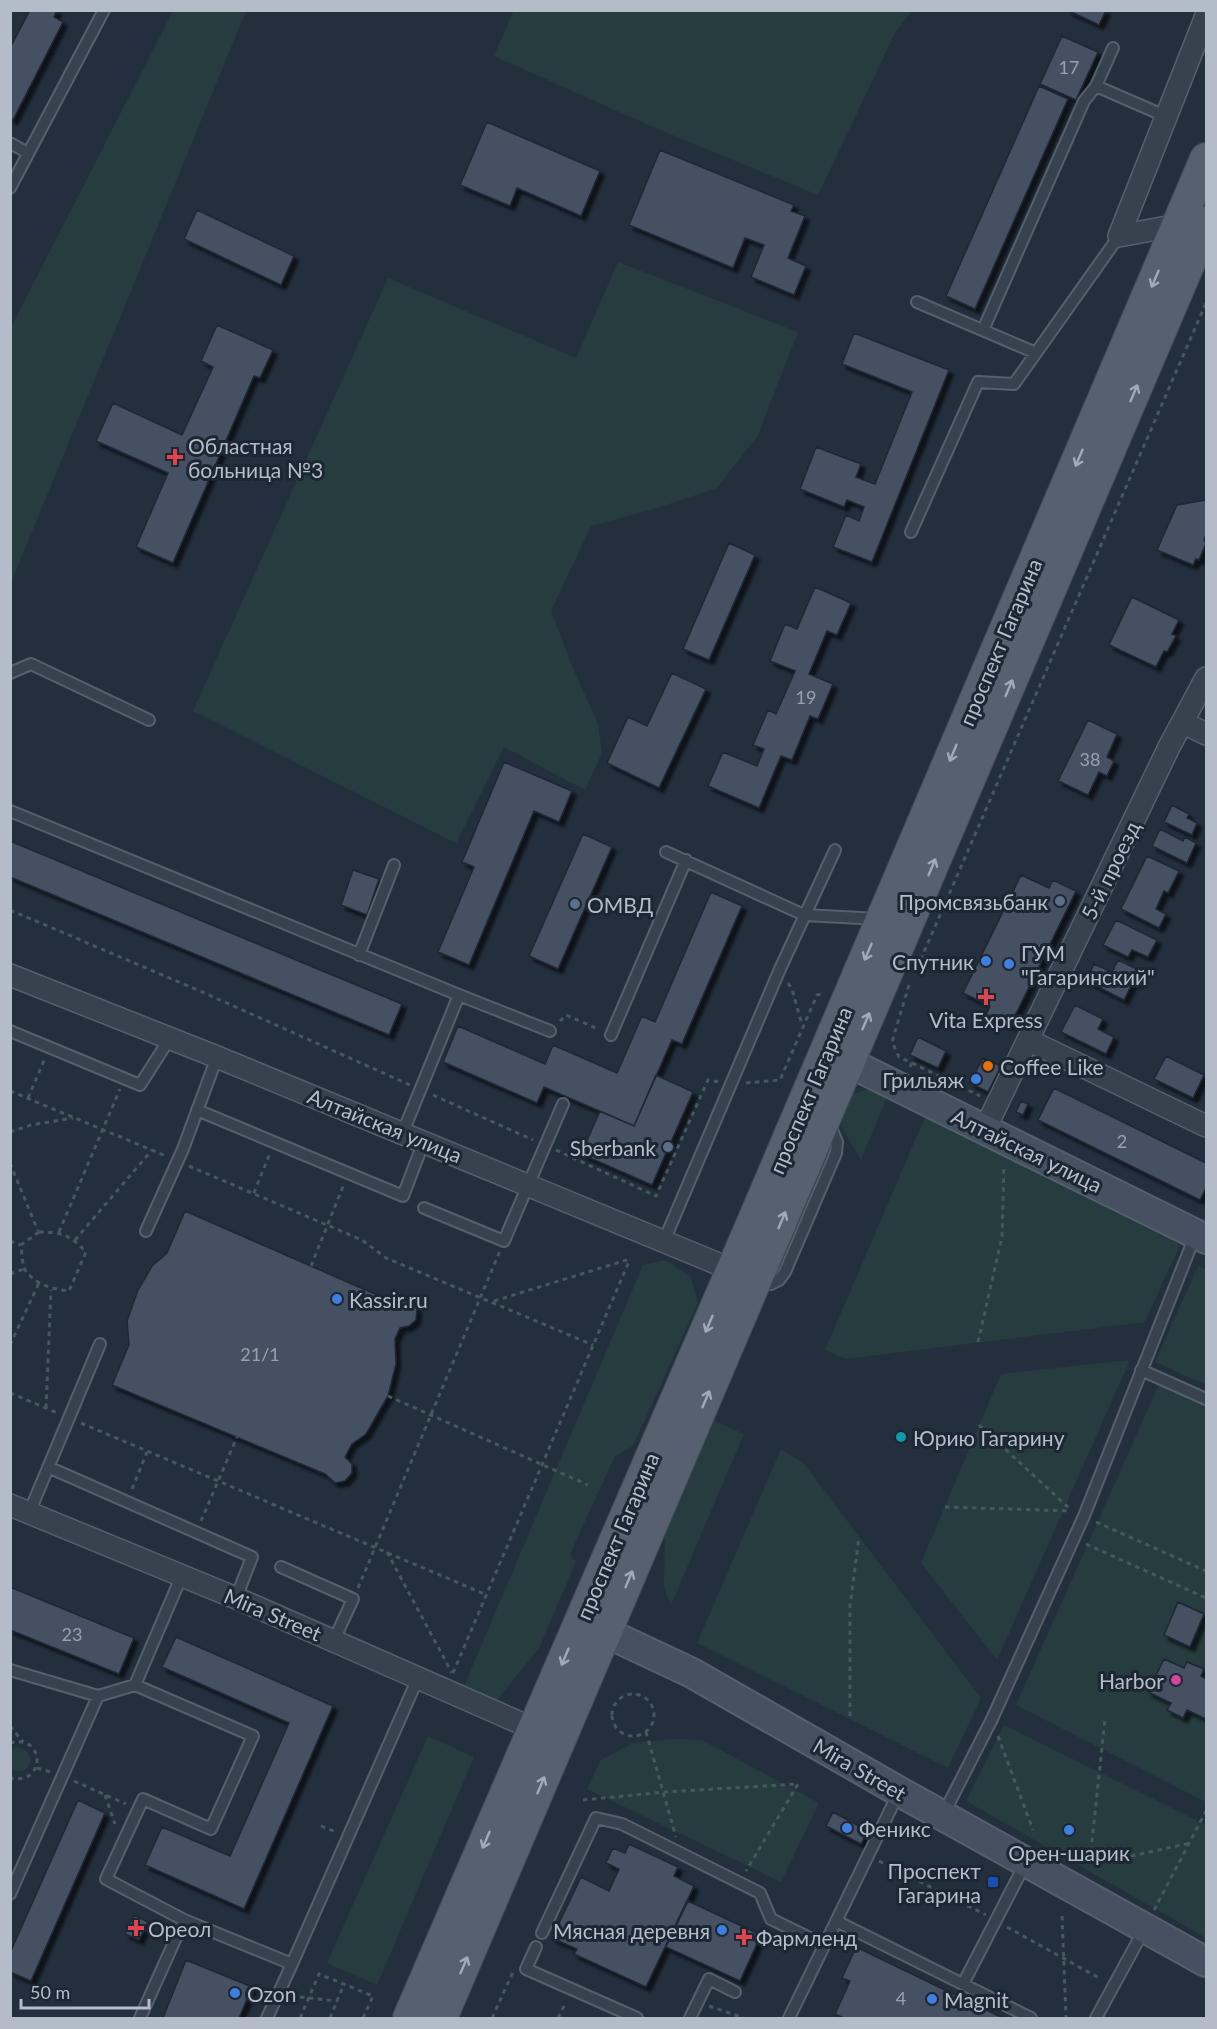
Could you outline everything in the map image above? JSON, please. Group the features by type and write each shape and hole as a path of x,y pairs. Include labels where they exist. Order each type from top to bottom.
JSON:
{"main road":[{"name":"проспект Гагарина","path":"441,2019 593,1627 1192,224 1206,159"},
{"name":"проспект Гагарина","path":"745,1275 825,1116 837,1058 882,919 1192,224"},
{"name":"Алтайская улица","path":"837,1058 906,1075 995,1134 1201,1237"},
{"name":"проспект Гагарина","path":"409,2019 534,1729 593,1627"},
{"name":"Mira Street","path":"593,1627 693,1673 900,1792 1206,1962"}],"street":[{"path":"1119,236 1206,15"},
{"path":"1119,236 1192,224"},
{"name":"5-й проезд","path":"995,1134 998,1104 1169,747 1184,723 1206,678"},
{"path":"1184,723 1206,734"},
{"name":"Алтайская улица","path":"10,975 403,1132 745,1275"},
{"path":"1028,1040 1206,1126"},
{"name":"Mira Street","path":"20,1509 236,1598 534,1729"}],"lane":[{"path":"10,188 104,10"},
{"path":"983,330 1084,101 1096,86 1113,48"},
{"path":"1096,86 1165,116"},
{"path":"10,143 28,153"},
{"path":"910,532 978,382 1014,384 1119,236"},
{"path":"917,302 1036,353"},
{"path":"10,673 31,664 149,720"},
{"path":"10,811 550,1031"},
{"path":"664,1241 780,969 835,850"},
{"path":"666,852 804,915 882,919"},
{"path":"611,1035 686,860"},
{"path":"359,955 394,865"},
{"path":"403,1132 459,995"},
{"path":"10,1031 140,1085 170,1038"},
{"path":"146,1232 178,1161 217,1057"},
{"path":"424,1208 504,1242 563,1104"},
{"path":"197,1110 403,1196 424,1141"},
{"path":"943,1815 992,1719 1084,1516 1141,1370 1201,1237"},
{"path":"20,1509 48,1467 100,1344"},
{"path":"1141,1370 1206,1399"},
{"path":"48,1467 252,1557 236,1598"},
{"path":"281,1567 353,1599 334,1640"},
{"path":"135,1685 182,1575"},
{"path":"10,1670 98,1696 135,1685 253,1736 211,1829 143,1800 106,1879 184,1920 292,1964"},
{"path":"267,2019 418,1678"},
{"path":"10,1894 98,1696"},
{"path":"789,2019 900,1792"},
{"path":"542,1933 596,1818 622,1824 760,1893 771,1919 824,1945"},
{"path":"963,1984 1026,1861"},
{"path":"140,2019 184,1920"},
{"path":"836,1921 1031,2019"},
{"path":"1096,2019 1145,1928"},
{"path":"536,1947 526,1969 637,2019"},
{"path":"690,2019 709,1979 735,1992"}],"path":[{"path":"914,974 1206,303"},
{"path":"10,910 211,996 656,1196 708,1080 731,1084 780,1080 817,995 832,990"},
{"path":"780,969 792,990 803,1026"},
{"path":"909,985 892,1042 906,1075 998,1104"},
{"path":"550,1031 566,1015 611,1035"},
{"path":"28,1098 50,1047"},
{"path":"59,1232 124,1080"},
{"path":"10,1091 362,1240 386,1258 493,1301 593,1345"},
{"path":"10,1132 31,1125 75,1118"},
{"path":"978,1342 1002,1237 995,1134"},
{"path":"254,1193 274,1142"},
{"path":"75,1240 152,1150"},
{"path":"10,1163 39,1232"},
{"path":"311,1266 348,1173"},
{"path":"39,1232 59,1232 75,1240 86,1252 69,1292 51,1289 39,1283 24,1269 21,1245 39,1232"},
{"path":"10,1241 21,1245"},
{"path":"353,1599 504,1242"},
{"path":"387,1552 453,1674 630,1259 493,1301"},
{"path":"10,1274 24,1269"},
{"path":"10,1345 39,1283"},
{"path":"46,1408 51,1289"},
{"path":"10,1393 487,1595"},
{"path":"388,1396 588,1485"},
{"path":"945,1507 1073,1512 979,1425"},
{"path":"196,1533 237,1437"},
{"path":"126,1501 147,1452"},
{"path":"1084,1516 1206,1571"},
{"path":"850,1716 850,1606 859,1537"},
{"path":"1073,1538 1206,1598"},
{"path":"646,1732 636,1736 624,1735 616,1727 612,1718 613,1708 619,1699 628,1694 638,1694 647,1698 652,1704 654,1719 646,1732 665,1792 680,1852"},
{"path":"992,1719 1033,1830"},
{"path":"1090,1860 1104,1719"},
{"path":"10,1726 23,1742 33,1747 38,1756 37,1768 30,1776 20,1780 10,1778"},
{"path":"10,1743 23,1742"},
{"path":"37,1768 62,1776 138,1809"},
{"path":"583,1800 665,1792 798,1784 739,1883"},
{"path":"105,1795 122,1844"},
{"path":"1145,1928 1206,1811"},
{"path":"1096,1864 1190,1843"},
{"path":"1062,1916 1066,2019"},
{"path":"492,2019 511,1972 526,1969"},
{"path":"300,2019 319,1974 373,1996 363,2019"},
{"path":"330,2019 344,1984"},
{"path":"558,2019 572,1989"},
{"path":"278,1995 337,2001"},
{"path":"698,2002 744,2019"}],"green space":[{"path":"514,10 912,11 896,31 818,195 653,127 494,56"},
{"path":"173,11 246,11 11,583 11,327"},
{"path":"618,262 798,332 758,435 717,488 657,508 591,526 551,611 598,724 602,753 585,790 504,747 456,843 193,711 388,278 576,358"},
{"path":"869,1089 887,1097 861,1160 839,1123 850,1095"},
{"path":"925,1117 1180,1245 1145,1322 845,1359 825,1350"},
{"path":"665,1260 691,1277 698,1303 633,1446 615,1456 570,1554 576,1562 539,1648 497,1700 464,1686 643,1265"},
{"path":"1198,1266 1206,1270 1206,1385 1155,1362"},
{"path":"1129,1360 1127,1368 1141,1370 1126,1369 997,1660 921,1563 1001,1374"},
{"path":"1160,1382 1206,1404 1206,1802 1016,1705"},
{"path":"710,1419 744,1434 671,1605 664,1588 665,1517"},
{"path":"781,1449 805,1465 981,1698 948,1768 697,1643"},
{"path":"1004,1725 1206,1825 1206,1938 966,1801"},
{"path":"428,1736 474,1757 377,1985 327,1963"},
{"path":"673,1739 702,1740 819,1803 781,1882 587,1789 601,1760 633,1743"},
{"path":"17,1747 24,1750 30,1758 27,1767 18,1771 11,1769 11,1750"}],"building":[{"path":"30,10 57,10 54,17 63,22 13,120 10,119 10,48"},
{"path":"1067,10 1106,10 1099,25"},
{"path":"1062,36 1098,52 1076,100 1040,84"},
{"path":"1039,86 1068,99 975,309 946,296"},
{"path":"487,122 600,171 581,216 517,188 510,206 460,185"},
{"path":"660,150 794,205 791,211 805,216 788,258 806,266 794,295 751,277 764,245 745,238 733,268 629,225"},
{"path":"197,210 294,256 281,285 184,239"},
{"name":"Областная больница №3","path":"217,325 273,350 260,378 254,376 173,563 136,547 168,473 96,441 113,403 182,435 213,367 201,361"},
{"path":"854,333 949,370 872,562 833,547 846,515 859,521 864,507 847,500 844,507 800,489 816,447 861,464 856,477 875,484 912,392 842,364"},
{"path":"1206,500 1204,540 1206,543 1199,560 1196,559 1193,565 1157,550 1177,505"},
{"path":"729,543 755,555 709,660 683,649"},
{"path":"815,587 851,603 837,635 827,631 809,674 833,684 818,719 810,716 792,760 781,756 759,808 708,786 723,752 757,766 764,749 753,745 768,710 776,714 795,671 770,661 785,624 797,629"},
{"path":"1132,597 1179,620 1172,634 1176,636 1167,652 1164,651 1156,667 1109,645"},
{"path":"672,673 706,689 659,788 607,763 628,717 647,726"},
{"path":"1088,720 1117,734 1107,757 1114,761 1107,776 1099,772 1088,795 1058,781"},
{"path":"504,762 572,791 559,822 534,811 469,965 438,952 474,867 462,862"},
{"path":"1172,805 1189,814 1187,818 1197,823 1192,835 1164,822"},
{"path":"1160,829 1183,841 1185,837 1196,843 1187,863 1152,846"},
{"path":"583,834 612,847 558,969 529,956"},
{"path":"10,841 402,1004 389,1035 10,877"},
{"path":"1147,856 1179,871 1168,893 1164,891 1156,909 1166,914 1159,928 1121,909"},
{"path":"353,870 379,879 367,915 341,905"},
{"name":"ГУМ \"Гагаринский\"","path":"1021,875 1049,888 1053,880 1076,891 1010,1026 986,1015 990,1006 963,993"},
{"path":"711,892 742,906 682,1044 672,1040 634,1126 544,1087 537,1103 443,1062 458,1026 545,1064 553,1045 617,1073 642,1016 655,1022"},
{"path":"1116,920 1157,940 1148,957 1132,950 1128,957 1103,945"},
{"path":"1118,960 1143,972 1137,984 1133,982 1124,1000 1086,981 1094,964 1112,972"},
{"path":"1075,1005 1103,1019 1098,1029 1114,1037 1106,1054 1061,1032"},
{"path":"918,1037 946,1051 938,1068 910,1055"},
{"path":"1166,1056 1204,1075 1193,1098 1154,1079"},
{"path":"983,1058 1001,1066 988,1092 970,1083"},
{"path":"656,1075 693,1092 652,1185 581,1154 600,1111 634,1126"},
{"path":"1054,1088 1206,1163 1206,1188 1200,1200 1038,1120"},
{"path":"1021,1101 1028,1104 1023,1115 1016,1112"},
{"path":"185,1211 393,1302 402,1300 412,1302 417,1309 416,1320 409,1326 400,1328 395,1339 396,1364 388,1396 366,1434 352,1444 345,1457 352,1464 352,1473 345,1481 335,1483 325,1474 112,1385 129,1345 127,1321 138,1290 152,1266 167,1253"},
{"path":"10,1587 134,1638 119,1674 10,1630"},
{"path":"1178,1602 1204,1614 1190,1647 1164,1635"},
{"path":"176,1637 333,1706 244,1909 145,1865 162,1827 230,1856 289,1723 162,1667"},
{"path":"1164,1659 1184,1668 1187,1662 1204,1669 1201,1676 1206,1679 1206,1719 1187,1710 1183,1718 1167,1710 1171,1703 1148,1692"},
{"path":"78,1800 105,1813 31,1981 10,1972 10,1953"},
{"name":"Феникс","path":"833,1812 868,1831 861,1844 826,1826"},
{"path":"629,1844 678,1867 674,1876 694,1886 646,1987 574,1954 577,1949 552,1938 581,1877 609,1891 619,1869 606,1863 613,1848 625,1853"},
{"path":"688,1901 761,1935 740,1981 666,1947"},
{"name":"Ореол","path":"134,1915 148,1922 139,1940 125,1934"},
{"path":"856,1947 1003,2018 844,2018 835,2014 850,1981 842,1978"},
{"path":"186,1960 252,1987 239,2018 163,2018"}],"place":[{"name":"Областная больница №3","path":"175,457"},
{"name":"Промсвязьбанк","path":"1060,901"},
{"name":"ОМВД","path":"575,904"},
{"name":"Спутник","path":"986,961"},
{"name":"ГУМ \"Гагаринский\"","path":"1009,964"},
{"name":"Vita Express","path":"986,997"},
{"name":"Coffee Like","path":"988,1066"},
{"name":"Грильяж","path":"976,1079"},
{"name":"Sberbank","path":"668,1147"},
{"name":"Kassir.ru","path":"337,1299"},
{"name":"Юрию Гагарину","path":"901,1437"},
{"name":"Harbor","path":"1176,1680"},
{"name":"Феникс","path":"847,1828"},
{"name":"Орен-шарик","path":"1069,1830"},
{"name":"Проспект Гагарина","path":"993,1882"},
{"name":"Ореол","path":"136,1928"},
{"name":"Мясная деревня","path":"722,1930"},
{"name":"Фармленд","path":"744,1937"},
{"name":"Ozon","path":"235,1993"},
{"name":"Magnit","path":"932,1999"}]}
